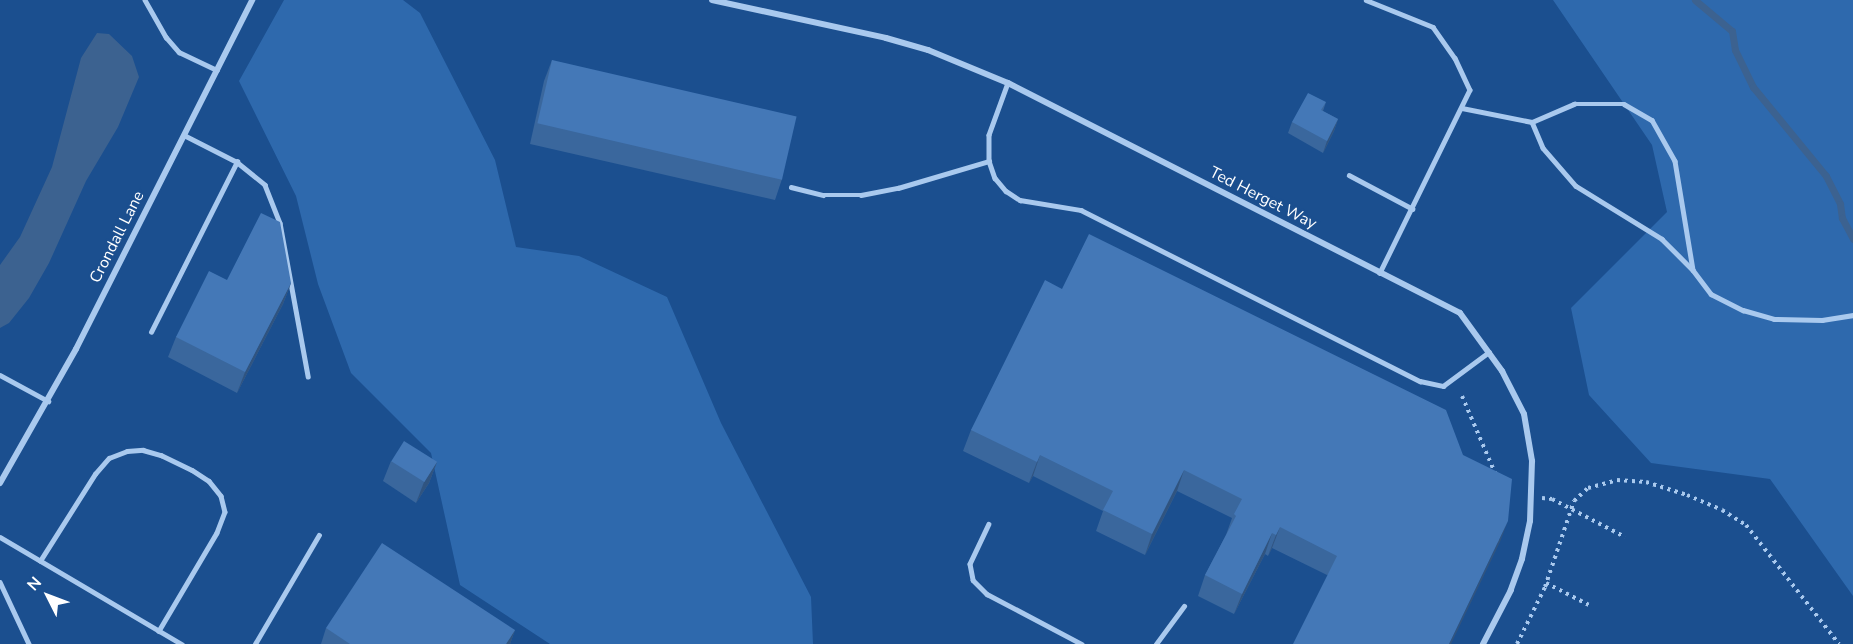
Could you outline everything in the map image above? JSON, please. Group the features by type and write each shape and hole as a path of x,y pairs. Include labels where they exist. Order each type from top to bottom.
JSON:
{"street":[{"name":"Crondall Lane","path":"0,483 48,401 252,0"},
{"name":"Ted Herget Way","path":"712,0 886,38 928,50 1008,83 1460,313 1489,352 1524,414 1532,461 1530,521 1522,559 1510,590 1483,644"}],"lane":[{"path":"145,0 166,37 179,52 216,70"},
{"path":"1366,0 1433,27 1455,58 1470,90 1380,273"},
{"path":"1008,83 989,135 989,161 995,178 1006,191 1020,200 1081,210 1420,381 1443,386 1489,352"},
{"path":"1462,108 1532,122 1574,104 1624,104 1652,120 1675,161 1693,270"},
{"path":"1532,122 1543,148 1576,186 1662,239 1693,270 1711,294 1743,310 1774,319 1822,320 1853,315"},
{"path":"184,135 237,162 265,185 280,223 308,376"},
{"path":"791,187 823,195 861,195 898,188 989,161"},
{"path":"151,332 237,162"},
{"path":"1349,175 1413,209"},
{"path":"0,375 48,401"},
{"path":"40,561 95,474 110,458 127,451 143,450 161,455 192,470 209,482 220,496 225,512 217,533 159,631"},
{"path":"988,524 970,564 973,580 987,594 1082,644"},
{"path":"255,644 319,534"},
{"path":"0,537 182,644"},
{"path":"0,582 29,644"},
{"path":"1156,644 1184,606"}],"path":[{"path":"1517,644 1546,583 1574,501 1588,488 1617,480 1646,483 1687,495 1722,510 1746,525 1839,644"},
{"path":"1546,583 1589,605"}],"shaded area":[{"path":"284,0 403,0 420,13 495,160 516,247 579,256 667,297 721,423 811,597 813,644 550,644 460,585 431,453 351,373 318,284 296,196 239,81"},
{"path":"1553,0 1853,0 1853,596 1770,479 1651,463 1589,395 1571,308 1667,212 1652,145"},
{"path":"97,33 109,34 132,56 139,77 118,127 86,181 49,263 29,298 9,323 0,328 0,265 20,237 52,167 81,58"}],"building":[{"path":"552,60 797,116 782,180 537,123"},
{"path":"1308,93 1326,102 1321,110 1338,119 1327,141 1292,122"},
{"path":"261,213 280,222 291,283 245,372 176,337 209,271 227,280"},
{"path":"1089,234 1446,410 1463,455 1512,479 1508,521 1449,644 1293,644 1337,556 1280,527 1276,535 1272,533 1242,594 1205,575 1236,516 1234,514 1242,499 1184,470 1152,534 1103,510 1113,491 1040,455 1037,462 971,430 1045,280 1062,289"},
{"path":"404,441 437,462 424,482 391,461"},
{"path":"382,543 515,630 506,644 350,644 326,628"}],"waterway":[{"path":"1695,0 1732,31 1735,50 1753,87 1826,176 1840,204 1842,218 1853,239"}]}
